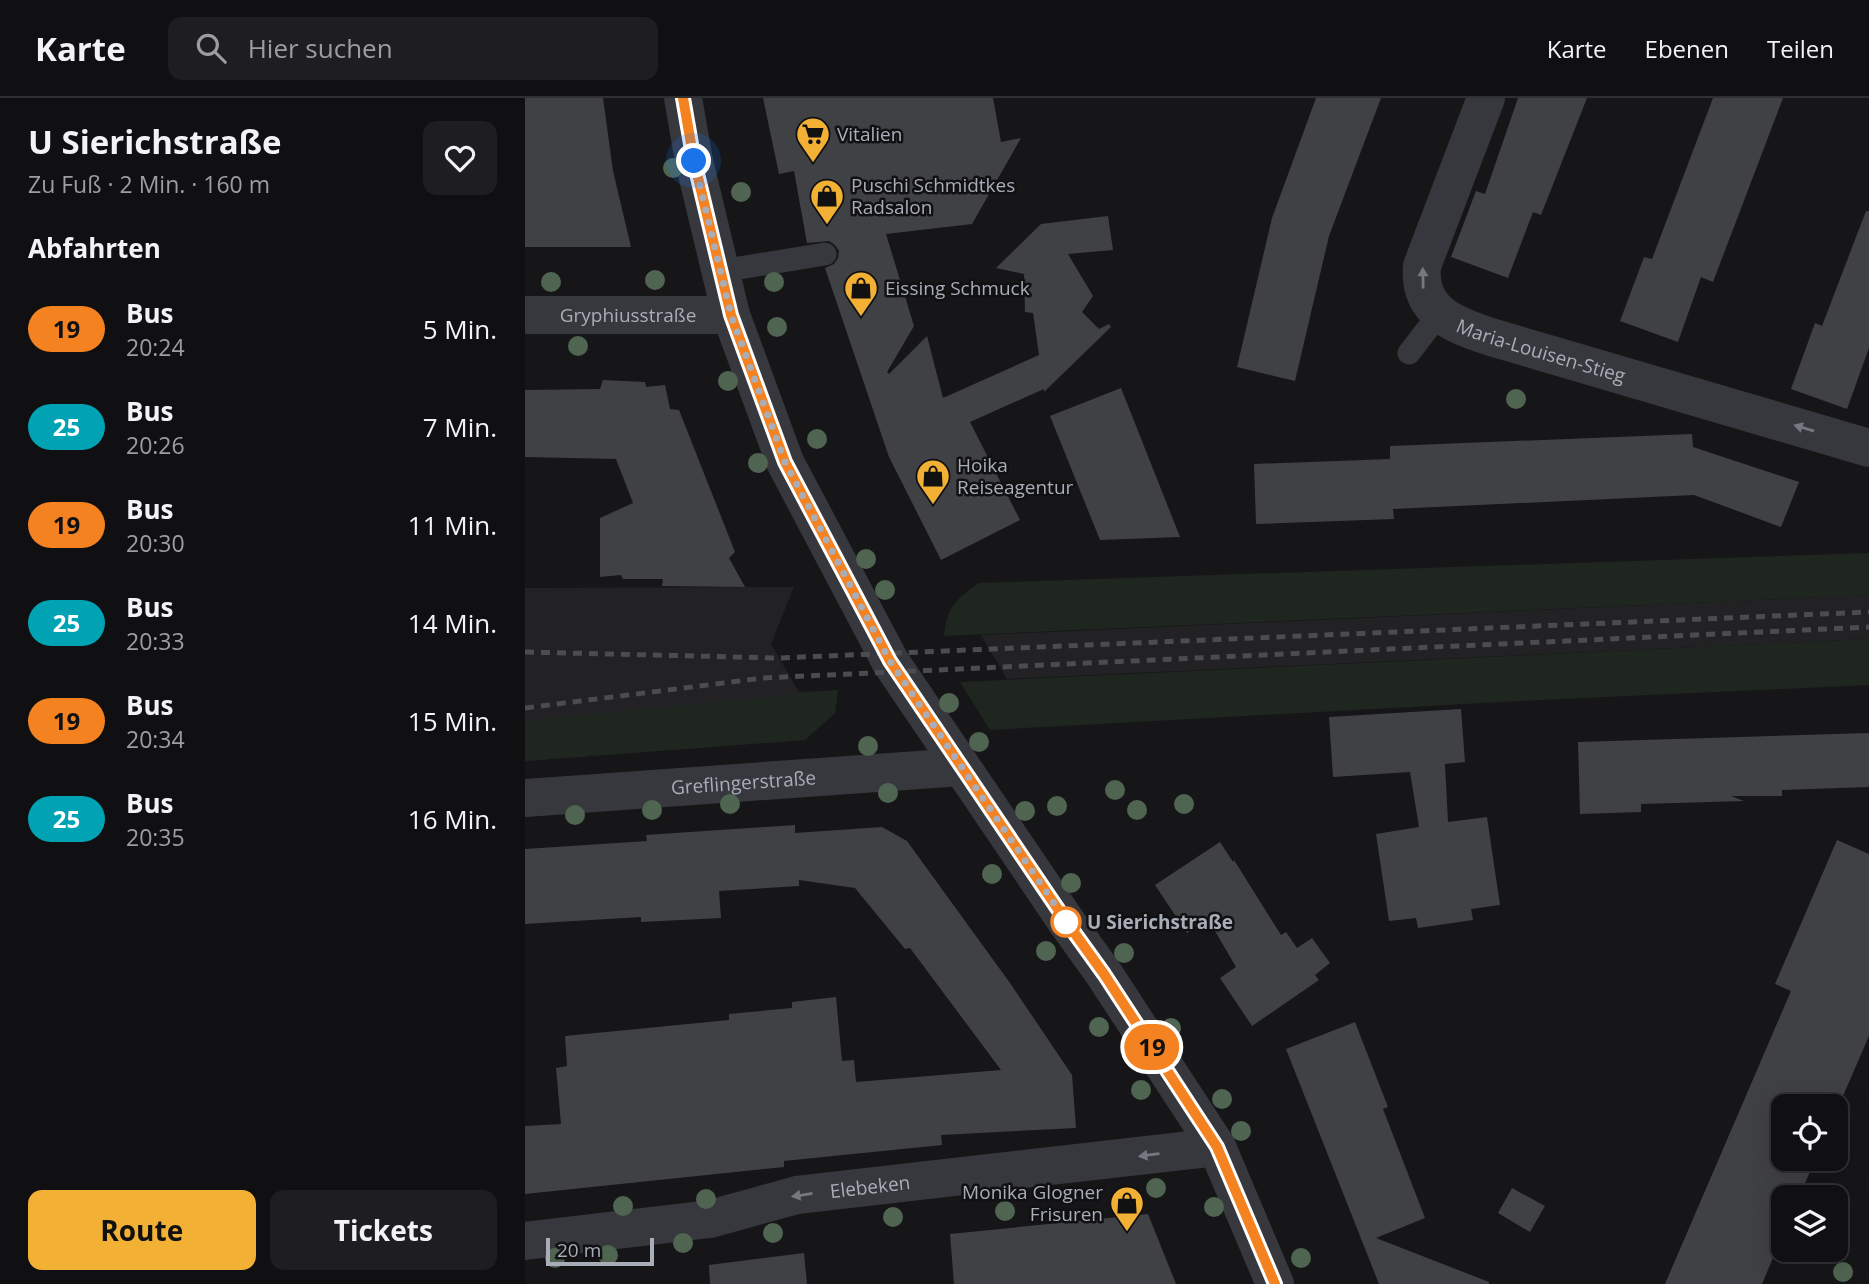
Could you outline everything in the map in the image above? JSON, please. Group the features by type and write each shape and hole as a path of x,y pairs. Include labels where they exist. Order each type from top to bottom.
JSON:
{"street":[{"path":"683,98 694,161 731,315 785,462 890,661 1104,974 1217,1147 1275,1284"},
{"name":"Maria-Louisen-Stieg","path":"1486,98 1422,267 1423,292 1440,313 1467,329 1491,337 1869,448"},
{"name":"Gryphiusstraße","path":"525,315 731,315"},
{"name":"Greflingerstraße","path":"525,798 961,767"},
{"name":"Elebeken","path":"525,1241 711,1219 797,1195 1217,1147"}],"lane":[{"path":"721,271 825,254"},
{"path":"1409,353 1440,313"}],"shaded area":[{"path":"1869,553 1869,595 944,636 950,611 964,594 979,583"},
{"path":"794,587 771,644 799,692 838,690 835,713 805,740 525,761 525,588"},
{"path":"1869,595 1869,639 1007,679 981,635"},
{"path":"1869,639 1869,685 990,730 960,682"},
{"path":"838,690 835,713 805,740 525,761 525,721"}],"building":[{"path":"525,98 603,98 613,171 631,247 525,247"},
{"path":"763,98 993,98 1001,142 1021,138 972,224 886,234 914,326 887,372 889,374 927,336 943,398 1039,355 1033,313 1025,312 1024,274 996,268 1041,224 1108,216 1113,250 1068,254 1093,296 1082,312 1099,329 1109,324 1111,327 1044,392 1044,389 970,422 1020,520 941,560 889,457 825,268 834,264 839,251 829,241 807,243 794,171 779,174"},
{"path":"1316,98 1381,98 1329,236 1295,381 1237,367 1272,218"},
{"path":"1518,98 1587,98 1541,215 1533,212 1508,278 1451,257 1476,191 1485,194"},
{"path":"1713,98 1783,98 1713,282 1701,277 1678,342 1620,321 1644,257 1652,259"},
{"path":"1866,211 1869,211 1869,348 1847,409 1791,389 1815,323 1822,326"},
{"path":"603,380 645,382 646,387 665,385 670,409 679,410 735,552 729,558 745,587 662,586 663,579 623,579 621,575 600,577 600,518 633,503 616,459 525,457 525,390 600,389"},
{"path":"1121,388 1180,537 1100,540 1050,416"},
{"path":"1692,434 1693,447 1799,482 1781,527 1694,495 1393,509 1394,519 1256,524 1254,464 1390,459 1390,446"},
{"path":"1461,709 1465,762 1445,764 1448,822 1487,817 1500,905 1471,909 1473,920 1418,928 1416,918 1389,921 1376,834 1419,827 1410,772 1333,777 1329,717"},
{"path":"1869,733 1869,787 1782,790 1782,796 1731,796 1744,801 1641,804 1641,812 1580,814 1578,742"},
{"path":"795,825 795,833 882,827 907,841 1010,983 1072,1075 1076,1128 941,1135 942,1145 784,1161 784,1167 525,1194 525,1126 561,1124 556,1068 567,1066 565,1036 729,1020 729,1014 792,1008 792,1002 836,997 842,1061 854,1060 856,1082 1001,1070 910,948 905,949 855,888 799,880 799,886 719,891 721,918 641,922 641,917 525,924 525,849 647,841 646,835"},
{"path":"1837,840 1869,854 1869,1036 1844,1094 1771,1094 1771,1171 1810,1171 1804,1185 1771,1185 1771,1262 1762,1284 1665,1284 1791,991 1775,984"},
{"path":"1220,842 1281,935 1286,932 1297,948 1312,938 1330,963 1315,975 1319,980 1252,1026 1220,978 1236,967 1208,919 1187,933 1155,885"},
{"path":"1355,1022 1388,1107 1383,1109 1425,1218 1376,1238 1489,1284 1379,1284 1286,1049"},
{"path":"1512,1188 1545,1206 1530,1232 1498,1213"},
{"path":"1148,1214 1176,1284 954,1284 950,1234"},
{"path":"804,1253 807,1284 710,1284 709,1265"}],"railway":[{"path":"525,652 779,658 1869,612"},
{"path":"525,708 763,678 1869,627"}],"bus line":[{"name":"19","path":"683,98 694,161 731,315 785,462 890,661 1104,974 1217,1147 1275,1284"}],"place":[{"name":"Vitalien","path":"813,164"},
{"name":"Puschi Schmidtkes Radsalon","path":"827,226"},
{"name":"Eissing Schmuck","path":"861,318"},
{"name":"Hoika Reiseagentur","path":"933,506"},
{"name":"U Sierichstraße","path":"1066,922"},
{"name":"Monika Glogner Frisuren","path":"1127,1233"}],"route":[{"path":"694,161 731,315 785,462 890,661 1068,924 1066,922"}]}
